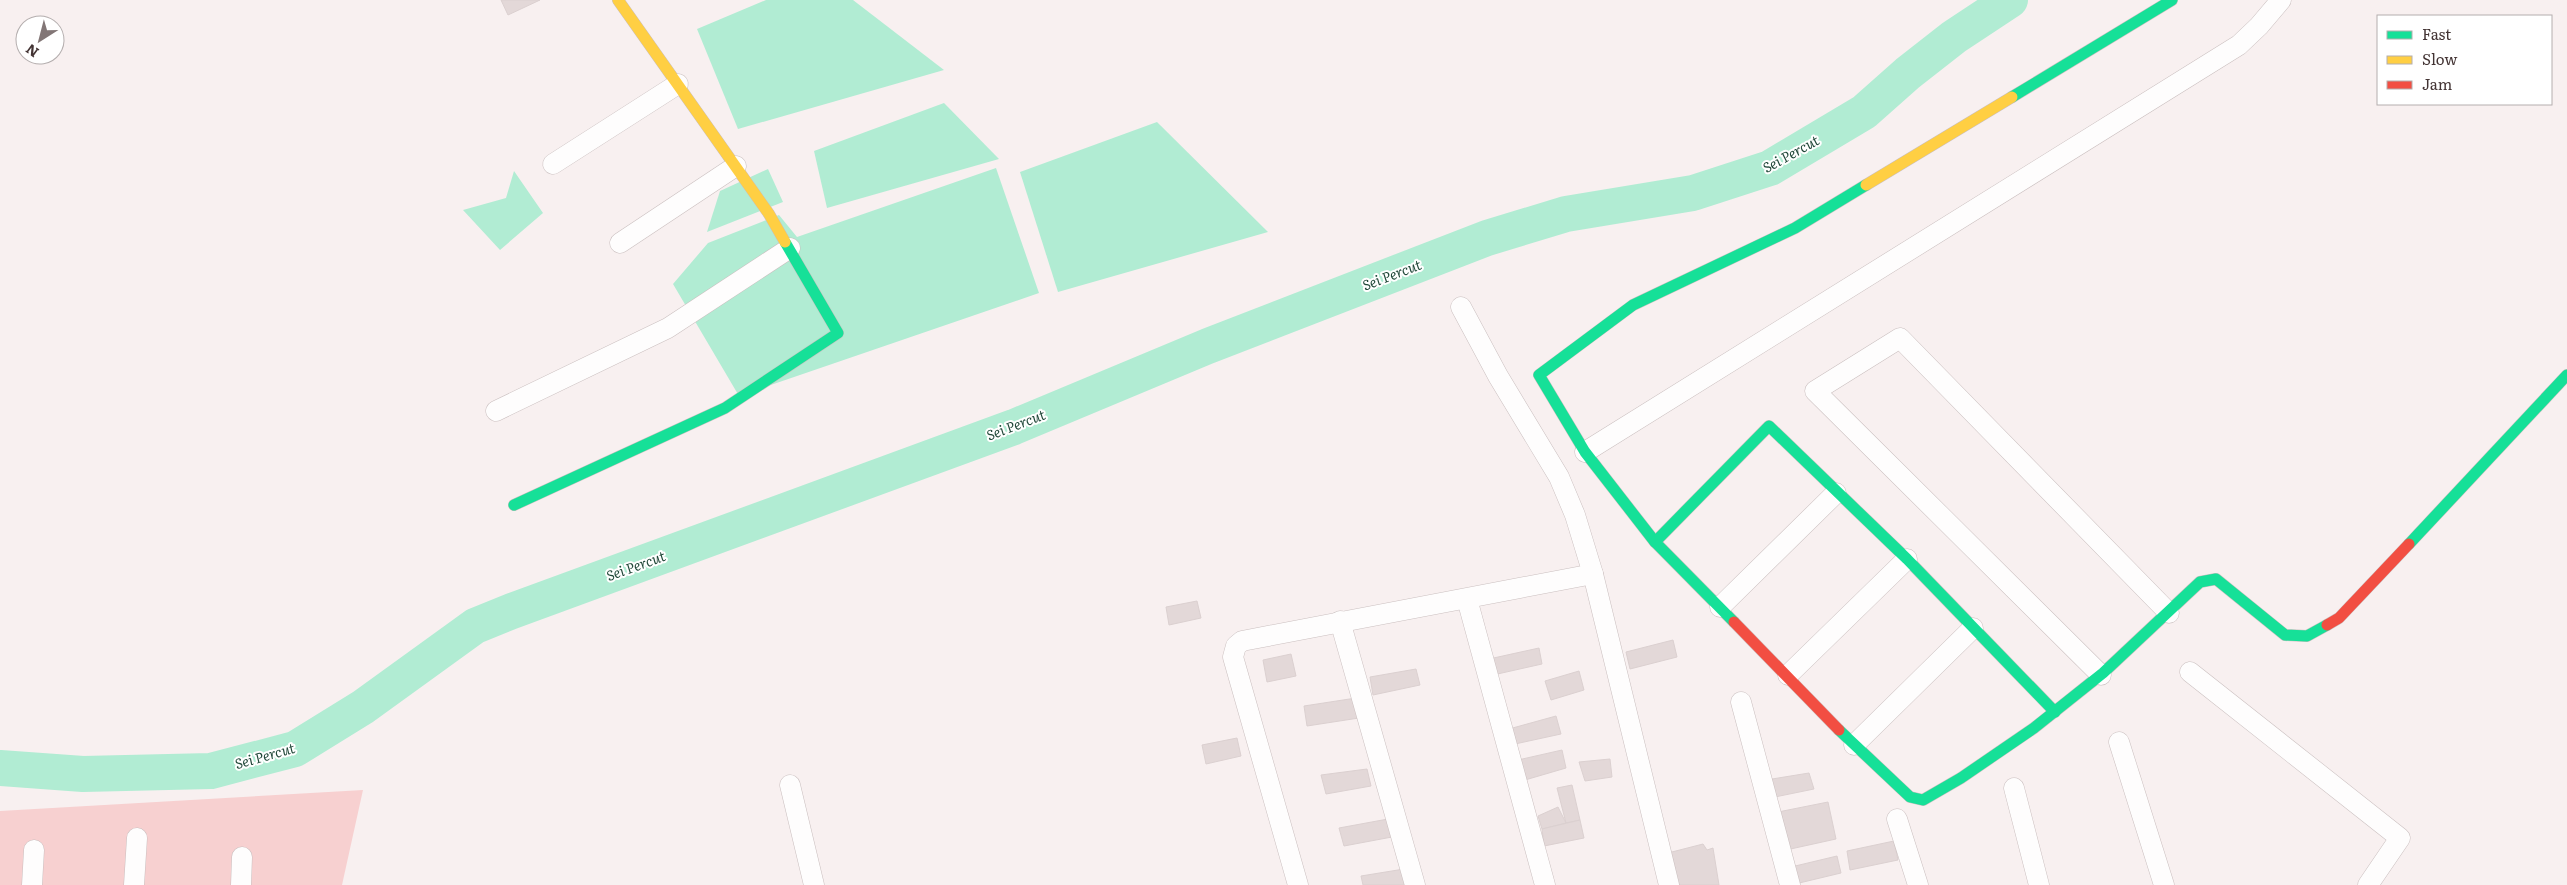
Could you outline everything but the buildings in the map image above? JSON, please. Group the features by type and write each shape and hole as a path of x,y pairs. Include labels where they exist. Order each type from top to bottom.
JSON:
{"street":[{"path":"514,505 725,408 838,333 790,248 736,166 618,0"},
{"path":"2172,0 1795,228 1633,305 1539,375 1585,452 1655,542 1788,675 1854,745 1910,797 1923,800 1956,782 2055,712 2101,675 2200,582 2216,578 2285,635 2307,636 2339,618 2567,375"},
{"path":"1585,452 2239,45 2259,26 2281,0"},
{"path":"553,164 678,84"},
{"path":"620,243 736,166"},
{"path":"496,410 668,328 790,248"},
{"path":"1461,307 1498,376 1559,477 1593,574 1670,885"},
{"path":"2101,675 1815,391 1900,338 2169,613"},
{"path":"1655,542 1769,426 1836,493 1907,559 2055,712"},
{"path":"1720,607 1836,493"},
{"path":"1788,675 1907,559"},
{"path":"1298,885 1233,656 1236,646 1242,641 1340,621 1467,600 1593,574"},
{"path":"1467,600 1545,885"},
{"path":"1340,621 1415,885"},
{"path":"1854,745 1972,628"},
{"path":"2190,672 2400,838 2368,885"},
{"path":"1741,702 1790,885"},
{"path":"2119,742 2164,885"},
{"path":"790,785 814,885"},
{"path":"2014,788 2039,885"},
{"path":"1897,819 1918,885"},
{"path":"134,885 137,838"},
{"path":"32,885 34,850"},
{"path":"241,885 242,857"}],"shaded area":[{"path":"766,0 853,0 944,70 738,129 697,29"},
{"path":"944,103 999,159 827,208 814,151"},
{"path":"1157,122 1268,232 1058,292 1020,172"},
{"path":"996,168 1039,293 739,396 673,284 708,243 779,215 797,237"},
{"path":"768,169 783,202 707,232 720,191"},
{"path":"514,171 543,213 500,250 463,210 506,198"},
{"path":"363,790 342,885 0,885 0,811"}],"waterway":[{"name":"Sei Percut","path":"0,768 83,774 211,771 295,749 363,707 475,626 512,611 1014,427 1208,346 1487,238 1566,214 1693,193 1770,168 1864,112 1908,73 1954,37 2010,0"}],"traffic: fast":[{"path":"2012,97 2172,0"},
{"path":"1655,542 1585,452 1539,375 1633,305 1795,228 1866,185"},
{"path":"514,505 725,408 838,333 785,242"},
{"path":"2409,544 2567,375"},
{"path":"1734,622 1655,542 1769,426 1907,559 2055,712"},
{"path":"1839,730 1910,797 1923,800 1961,778 2034,728 2103,673 2200,582 2216,579 2285,635 2307,636 2327,625"}],"traffic: slow":[{"path":"618,0 769,214 785,242"},
{"path":"1866,185 2012,97"}],"traffic: jam":[{"path":"2327,625 2339,618 2409,544"},
{"path":"1734,622 1839,730"}]}
